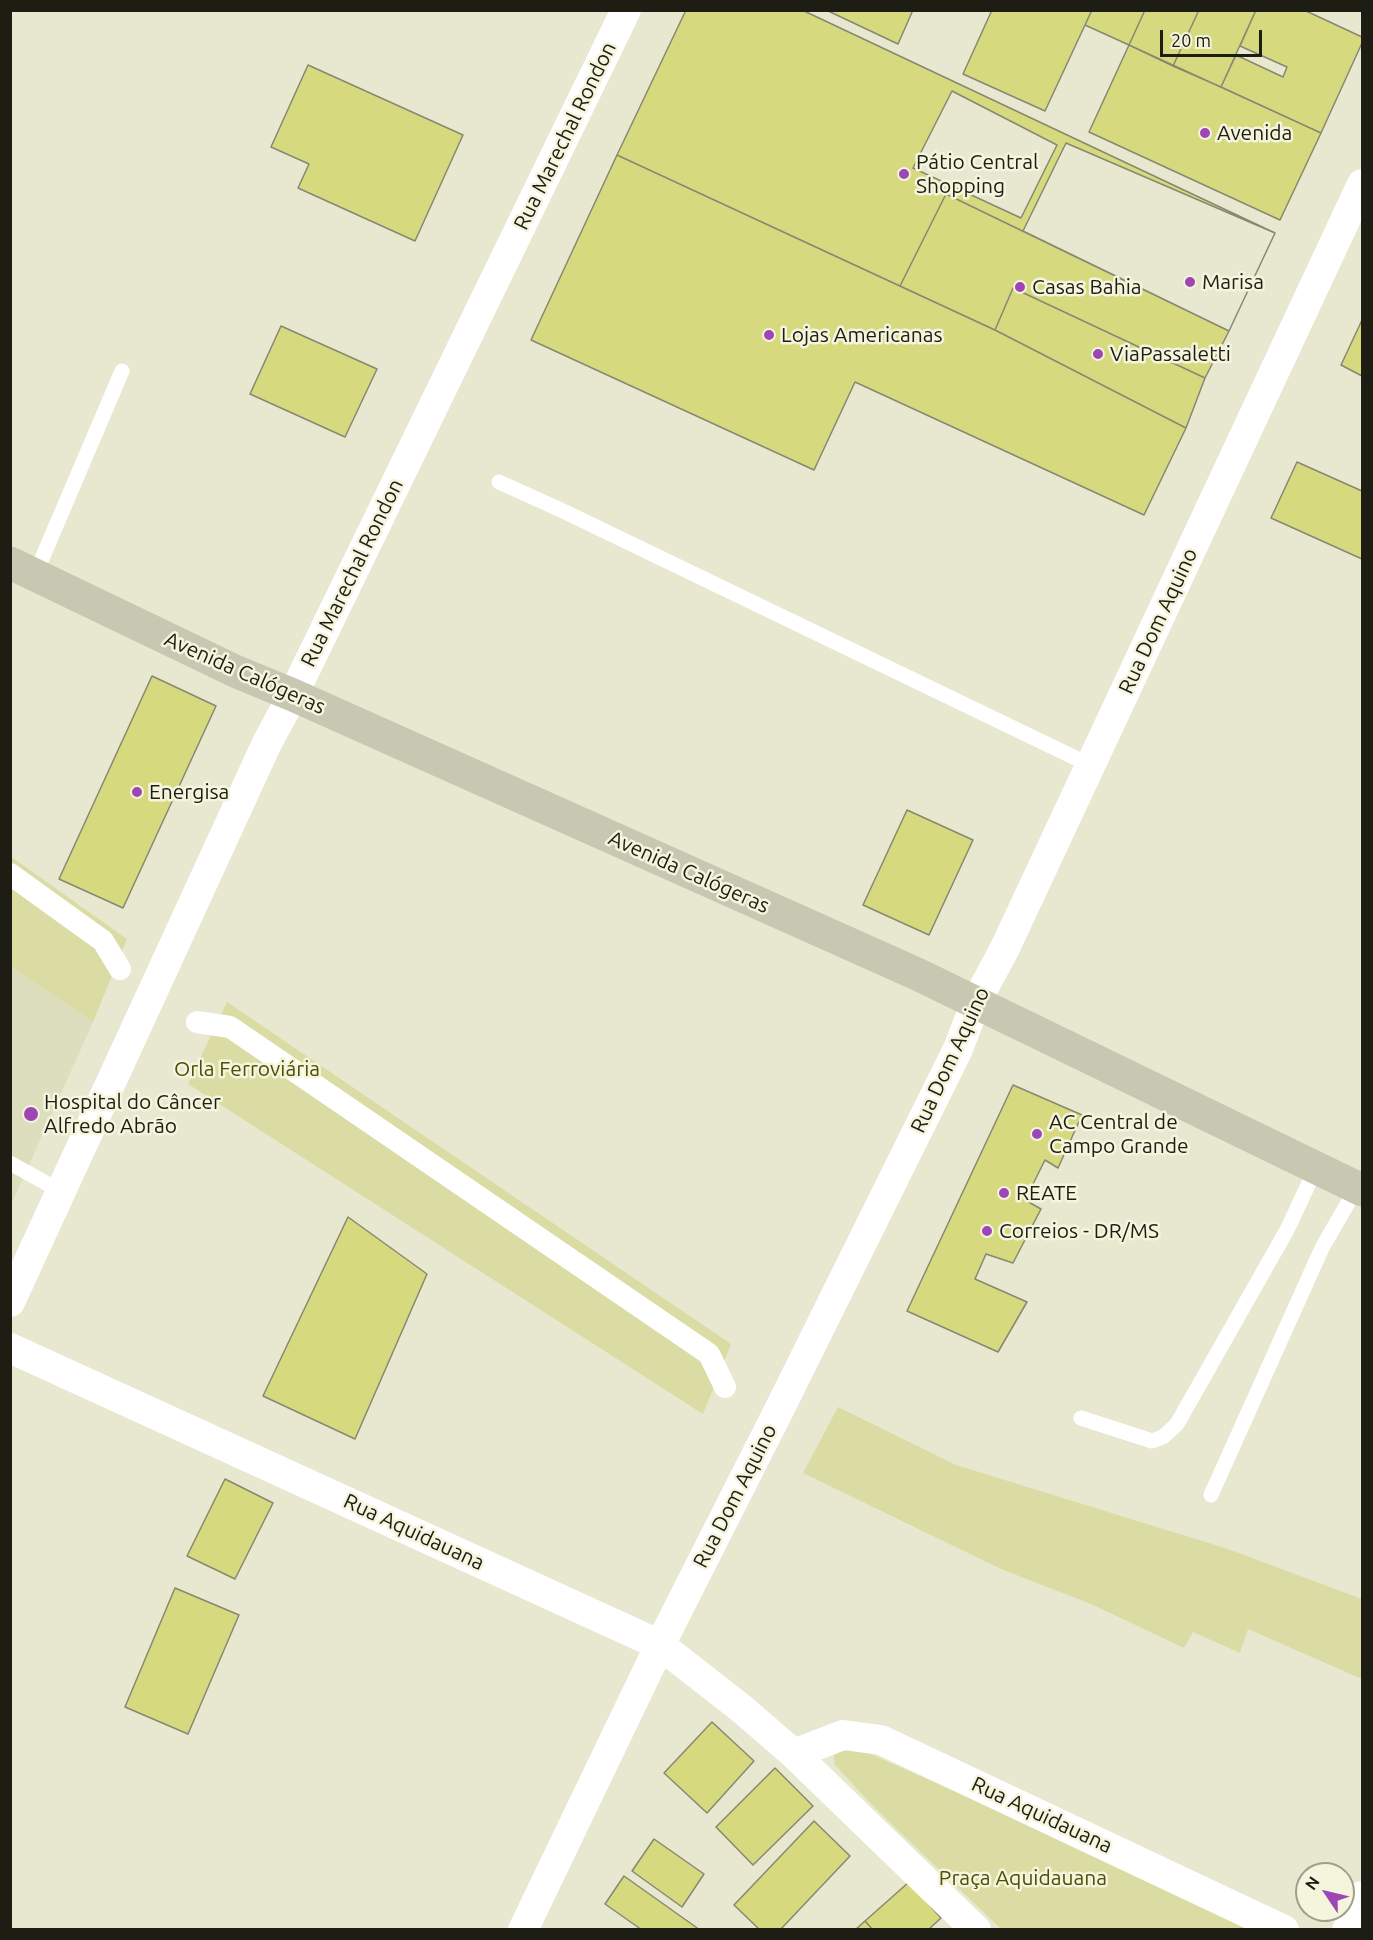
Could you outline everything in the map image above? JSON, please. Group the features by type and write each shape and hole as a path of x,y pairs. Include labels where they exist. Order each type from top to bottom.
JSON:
{"main road":[{"name":"Avenida Calógeras","path":"23,569 237,672 293,695 976,1002 1360,1189"}],"street":[{"name":"Rua Marechal Rondon","path":"10,1302 267,743 293,695 626,10"},
{"name":"Rua Dom Aquino","path":"523,1929 660,1645 947,1070 976,1002 1004,950 1362,184"},
{"path":"10,874 103,940 120,969"},
{"path":"197,1022 230,1026 709,1354 725,1387"},
{"name":"Rua Aquidauana","path":"10,1348 660,1645 742,1709 794,1754 966,1926"},
{"name":"Rua Aquidauana","path":"794,1754 843,1735 881,1740 1284,1929"},
{"path":"1347,1929 1362,1896"}],"lane":[{"path":"23,569 122,371"},
{"path":"499,482 1090,765"},
{"path":"10,1163 62,1192"},
{"path":"1081,1418 1152,1441 1163,1437 1177,1424 1287,1230 1316,1168"},
{"path":"1210,1495 1322,1248 1360,1189"}],"shaded area":[{"name":"Hospital do Câncer Alfredo Abrão","path":"11,967 93,1022 11,1205"}],"green space":[{"path":"10,856 127,939 93,1022 11,967"},
{"name":"Orla Ferroviária","path":"227,1002 731,1344 703,1414 188,1084"},
{"path":"838,1407 956,1465 1228,1549 1362,1599 1362,1679 1248,1629 1240,1653 1193,1632 1184,1648 1091,1604 1001,1569 803,1473"},
{"name":"Praça Aquidauana","path":"841,1741 1266,1929 1001,1929 876,1809 835,1765 833,1750"}],"building":[{"name":"Pátio Central Shopping","path":"686,10 802,10 1275,233 1229,331 946,194 900,286 617,155"},
{"path":"826,10 913,10 898,44"},
{"path":"992,10 1092,10 1045,111 963,74"},
{"path":"1092,10 1145,10 1129,45 1085,25"},
{"path":"1145,10 1199,10 1173,66 1129,45"},
{"path":"1199,10 1256,10 1221,87 1173,66"},
{"path":"1256,10 1304,10 1362,37 1362,43 1321,133 1221,87 1236,55 1283,77 1287,67 1240,46"},
{"name":"Avenida","path":"1129,45 1321,133 1280,220 1089,132"},
{"path":"308,65 463,135 415,241 298,188 309,164 271,147"},
{"path":"952,91 1057,145 1021,218 913,168"},
{"name":"Marisa","path":"1066,143 1275,233 1229,331 1023,231"},
{"name":"Lojas Americanas","path":"617,155 997,331 1186,428 1144,515 855,382 814,470 531,340"},
{"name":"Casas Bahia","path":"946,194 1229,331 1205,378 1013,288 995,330 900,286"},
{"name":"ViaPassaletti","path":"1013,288 1205,378 1186,428 995,330"},
{"path":"1362,320 1362,376 1341,365"},
{"path":"281,326 377,369 345,437 250,394"},
{"path":"1297,462 1362,491 1362,559 1271,518"},
{"name":"Energisa","path":"152,676 216,706 123,908 59,879"},
{"path":"907,810 973,840 929,935 863,905"},
{"name":"Correios - DR/MS","path":"1013,1085 1082,1115 1058,1168 1045,1160 1025,1200 1041,1209 1013,1263 986,1254 975,1279 1027,1302 998,1352 907,1311"},
{"path":"348,1217 427,1274 355,1439 263,1396"},
{"path":"225,1479 273,1503 235,1579 187,1556"},
{"path":"175,1588 239,1615 188,1734 125,1707"},
{"path":"712,1722 754,1761 707,1813 664,1773"},
{"path":"775,1768 813,1806 753,1865 716,1827"},
{"path":"814,1821 850,1856 780,1930 760,1930 734,1905"},
{"path":"654,1839 704,1874 682,1907 632,1871"},
{"path":"624,1876 700,1930 642,1930 605,1904"},
{"path":"909,1882 941,1918 928,1930 873,1930 865,1921"},
{"path":"865,1921 873,1930 855,1930"}],"place":[{"name":"Avenida","path":"1205,133"},
{"name":"Pátio Central Shopping","path":"904,174"},
{"name":"Marisa","path":"1190,282"},
{"name":"Casas Bahia","path":"1020,287"},
{"name":"Lojas Americanas","path":"769,335"},
{"name":"ViaPassaletti","path":"1098,354"},
{"name":"Energisa","path":"137,792"},
{"name":"Hospital do Câncer Alfredo Abrão","path":"31,1114"},
{"name":"AC Central de Campo Grande","path":"1037,1134"},
{"name":"REATE","path":"1004,1193"},
{"name":"Correios - DR/MS","path":"987,1231"}]}
